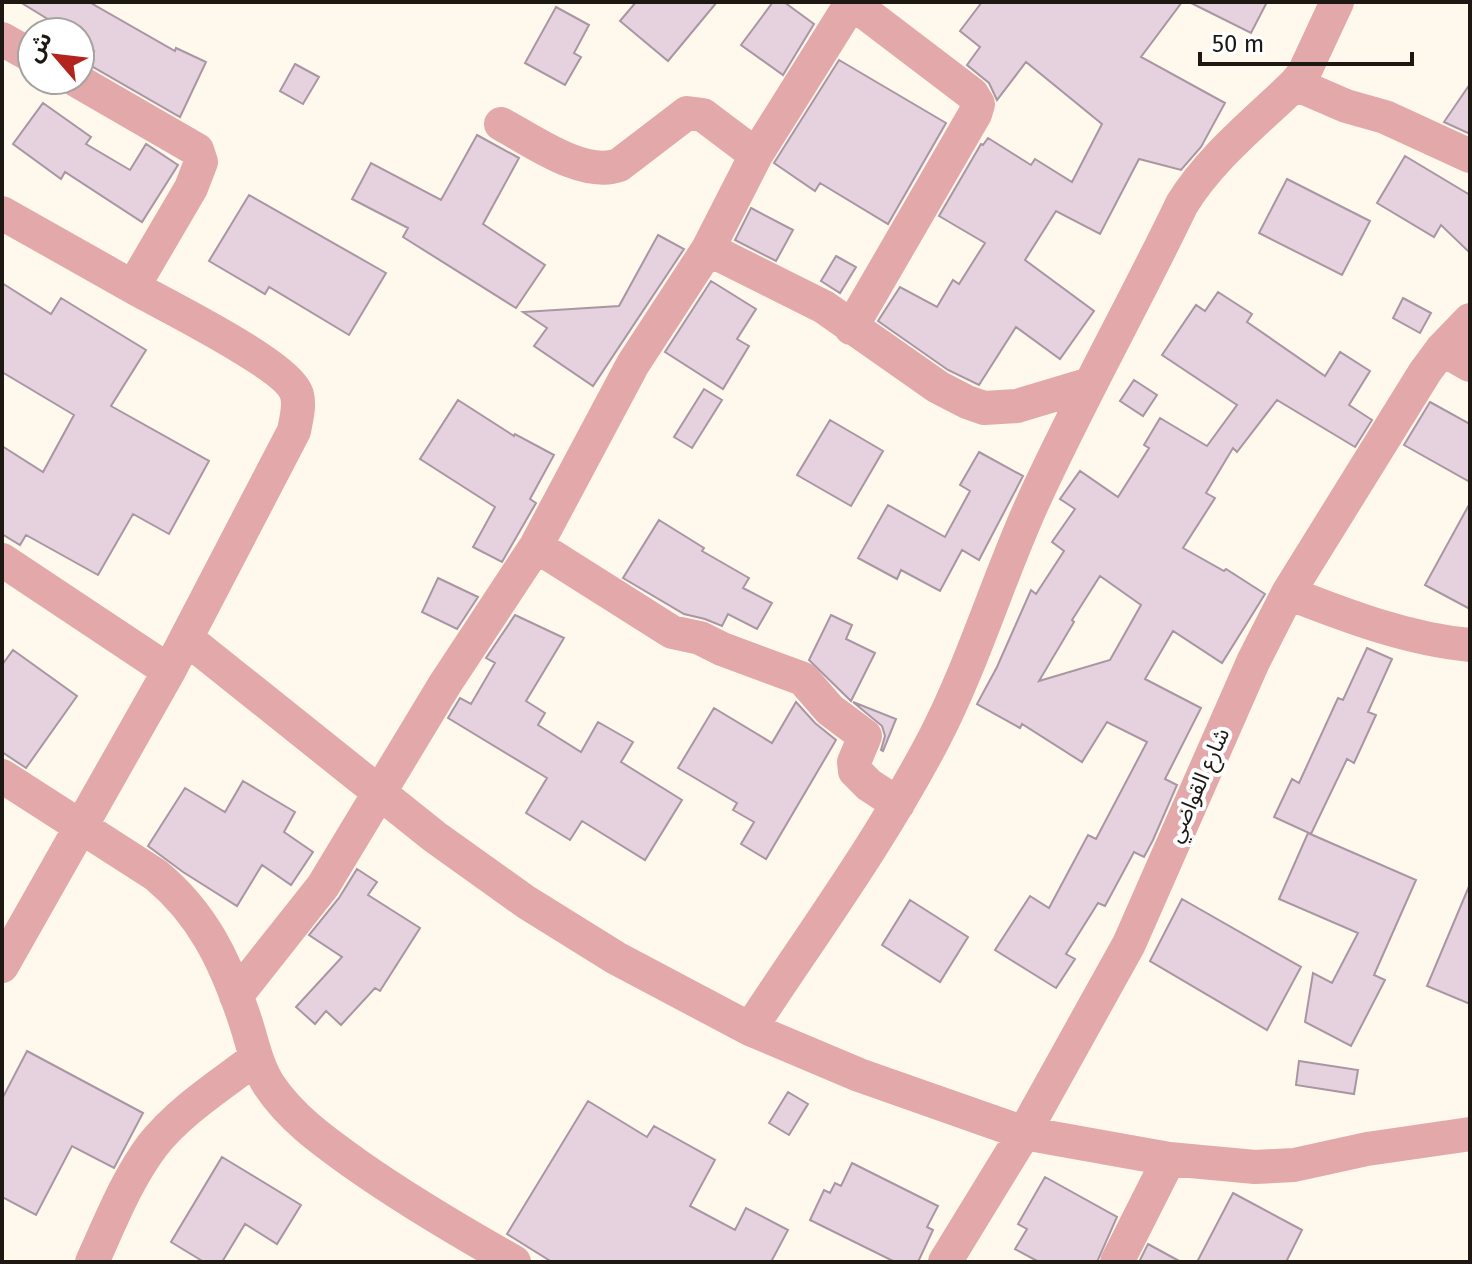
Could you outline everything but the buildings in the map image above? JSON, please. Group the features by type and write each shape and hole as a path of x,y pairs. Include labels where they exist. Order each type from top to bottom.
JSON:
{"street":[{"path":"236,996 323,886 379,790 536,546 633,364 708,249 756,155 852,2 972,94 978,104 851,328"},
{"path":"750,1029 898,804 936,735 962,679 1031,506 1182,204 1199,177 1304,73 1337,2"},
{"path":"1295,84 1346,106 1385,117 1470,156"},
{"path":"96,91 185,142 200,156 198,174 133,287"},
{"path":"501,124 586,167 608,169 619,165 687,113 695,113 756,155"},
{"path":"2,213 256,357 291,382 297,394 298,409 294,431 169,671 79,825 2,966"},
{"path":"708,249 824,307 938,387 984,408 1017,406 1090,384"},
{"name":"شارع القواضي","path":"945,1262 1024,1133 1129,944 1253,662 1288,593 1405,402 1456,357 1470,320"},
{"path":"536,546 672,632 700,638 803,679 830,710 865,736 854,762 855,771 869,785 898,804"},
{"path":"2,560 169,671"},
{"path":"1288,593 1358,620 1424,638 1470,645"},
{"path":"186,638 435,837 526,902 616,958 750,1029 859,1075 1024,1133 1169,1159 1255,1167 1294,1165 1367,1149 1470,1134"},
{"path":"2,776 156,875 178,893 214,944 236,996 256,1058 268,1083 285,1107 314,1134 442,1221 514,1262"},
{"path":"92,1262 129,1184 154,1144 183,1114 256,1058"},
{"path":"1117,1262 1169,1159"}]}
